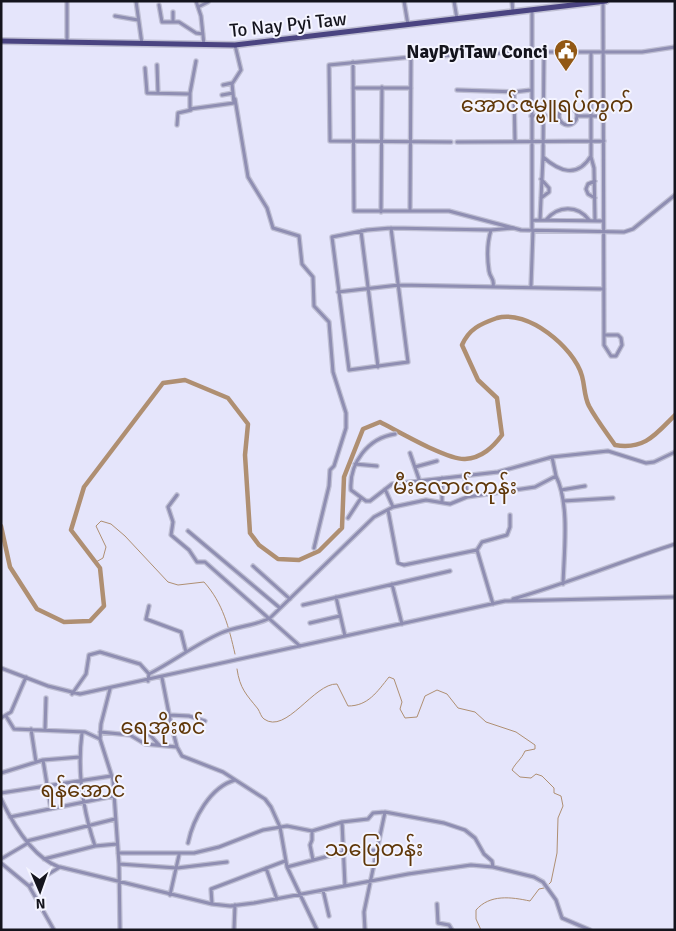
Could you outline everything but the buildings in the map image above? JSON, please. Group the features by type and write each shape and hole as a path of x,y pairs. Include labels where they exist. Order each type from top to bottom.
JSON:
{"main road":[{"name":"To Nay Pyi Taw","path":"1,41 204,46 235,45 532,11 566,4 605,2"}],"street":[{"path":"67,42 68,1"},
{"path":"136,1 142,44"},
{"path":"196,1 204,46"},
{"path":"404,1 408,26"},
{"path":"454,1 457,20"},
{"path":"512,1 513,13"},
{"path":"198,8 208,2"},
{"path":"604,335 618,335 621,338 622,346 616,356 611,356 604,347 603,52 605,2"},
{"path":"159,4 161,21 180,22 196,33 203,34"},
{"path":"531,286 533,220 531,141 532,11"},
{"path":"173,12 173,21"},
{"path":"114,16 138,20"},
{"path":"235,45 241,70 233,83 233,93 251,185 267,208 273,228 281,232 294,234 300,240 302,264 312,277 314,306 330,325 333,372 346,414 346,428 334,466 330,470 329,486 314,548"},
{"path":"451,142 353,142 330,140 328,68 332,64 411,57 531,52 642,52 675,47"},
{"path":"540,220 540,179 544,140 544,52"},
{"path":"591,52 591,156 595,181 595,221"},
{"path":"410,211 411,57"},
{"path":"191,110 190,94 196,61"},
{"path":"353,62 352,210 355,212 449,211 514,228 624,232 633,229 675,195"},
{"path":"157,65 158,93"},
{"path":"145,68 146,93 190,94"},
{"path":"223,86 233,83"},
{"path":"381,212 382,87"},
{"path":"353,88 410,88"},
{"path":"457,90 514,92 531,90"},
{"path":"514,92 515,141"},
{"path":"222,95 233,93"},
{"path":"177,125 178,113 234,102 235,99"},
{"path":"567,106 575,110 577,116 573,124 566,125 561,122 559,116 562,109 567,106"},
{"path":"531,116 559,116"},
{"path":"577,116 604,116"},
{"path":"457,142 604,140"},
{"path":"583,166 591,156"},
{"path":"543,157 561,170 572,170 583,166 594,168"},
{"path":"541,167 552,165"},
{"path":"540,179 549,188 549,192 541,198"},
{"path":"595,181 588,184 586,189 588,194 595,198"},
{"path":"546,220 556,210 572,209 578,210 589,221"},
{"path":"533,220 603,221"},
{"path":"391,228 408,362 348,369 331,239 335,235 391,228 491,230 514,228"},
{"path":"491,230 488,240 488,267 494,282 493,286"},
{"path":"361,231 378,367"},
{"path":"338,292 399,285 531,286 604,289"},
{"path":"395,434 371,444 355,464 351,476 351,490 361,498 370,501 392,484 498,472 552,457 608,451 646,463 654,462 675,452"},
{"path":"410,453 420,482"},
{"path":"552,457 562,501 563,584"},
{"path":"415,467 437,460"},
{"path":"355,464 376,466"},
{"path":"465,476 467,497"},
{"path":"149,674 199,643 225,631 260,623 270,618 374,518 393,506 426,500 450,504 467,497 535,487 556,476"},
{"path":"442,478 442,502"},
{"path":"561,490 585,486"},
{"path":"385,489 393,506"},
{"path":"177,495 168,507 173,522 170,535 189,550 197,562 206,562 301,646"},
{"path":"348,518 361,498"},
{"path":"562,501 613,498"},
{"path":"388,509 398,563 404,565 477,550 482,542 507,535 510,527 510,515"},
{"path":"188,530 280,608"},
{"path":"1,668 72,694 89,694 506,601 563,584 610,565 675,544"},
{"path":"477,550 493,604"},
{"path":"253,566 290,599"},
{"path":"303,605 450,571"},
{"path":"392,584 402,624"},
{"path":"336,597 345,636"},
{"path":"506,601 675,597"},
{"path":"149,606 146,619 181,632 186,652"},
{"path":"310,624 340,616"},
{"path":"72,694 86,674 87,659 93,652 100,652 140,664 149,674"},
{"path":"148,681 149,674"},
{"path":"26,678 11,712 3,717 14,729 82,733 100,739"},
{"path":"162,678 177,747 182,756 223,772 268,802 280,827 287,867 317,930"},
{"path":"110,689 100,739 111,776 114,796 120,882 120,930"},
{"path":"45,730 46,698"},
{"path":"169,715 189,716 205,720"},
{"path":"31,729 36,762"},
{"path":"100,732 130,735 145,744 177,747"},
{"path":"82,733 80,757 81,782 88,825 95,846"},
{"path":"150,735 159,746"},
{"path":"1,773 43,760 80,757"},
{"path":"43,760 51,809"},
{"path":"1,793 111,776"},
{"path":"188,843 192,828 209,799 224,783 236,780"},
{"path":"10,817 114,796"},
{"path":"1,799 10,817 28,842 44,859 60,867 170,896 212,904 235,906 457,865 493,866 526,874 543,882 556,900 562,918 590,930"},
{"path":"365,930 364,912 385,812"},
{"path":"118,853 179,854 219,847 255,832 280,827 312,831 342,822 368,819 373,814 385,812 444,823 465,830 476,839 484,854 492,861 493,866"},
{"path":"54,930 29,886 1,861 28,842 115,819"},
{"path":"342,822 345,886"},
{"path":"312,831 310,845 313,860"},
{"path":"44,859 95,846 117,844"},
{"path":"287,867 344,852 378,850"},
{"path":"170,896 178,868 179,854"},
{"path":"212,904 210,889 285,861"},
{"path":"119,864 178,868 226,862"},
{"path":"29,886 60,867"},
{"path":"266,868 277,899"},
{"path":"323,890 329,916"},
{"path":"437,904 438,923 449,925 452,930"},
{"path":"234,930 235,906"}],"waterway":[{"path":"1,526 10,567 37,609 64,622 90,621 104,606 100,568 71,530 84,487 163,383 185,380 228,398 248,424 245,455 250,533 259,545 278,559 299,560 319,551 342,528 344,477 363,429 380,422 435,450 465,459 477,457 491,448 499,439 502,435 497,398 478,380 462,345 468,335 476,328 485,322 497,318 522,319 535,325 548,333 570,353 582,376 589,406 615,445 625,446 642,443 656,434 675,415"},
{"path":"96,562 103,558 106,547 96,526 101,521 111,524 125,536 168,582 178,585 204,582 221,607 228,625 235,654"},
{"path":"237,669 240,682 247,695 263,718 273,722 291,715 319,691 337,684 348,706 361,704 372,697 389,677 394,679 402,702 400,709 405,718 417,717 425,696 437,690 447,694 458,708 475,712 486,722 516,732 535,745 535,749 525,751 512,770 520,777 531,778 536,774 542,776 554,788 554,793 561,796 563,806 558,818 557,853 549,884"},
{"path":"481,930 476,919 476,910 482,905 488,901 501,898 516,898 530,901 539,889 544,888"}],"place":[{"name":"NayPyiTaw Conci","path":"566,72"}],"district":[{"name":"အောင်ဇမ္ဗူရပ်ကွက်","path":"547,105"},
{"name":"မီးလောင်ကုန်း","path":"455,487"},
{"name":"ရေအိုးစင်","path":"163,727"},
{"name":"ရန်အောင်","path":"83,790"},
{"name":"သပြေတန်း","path":"374,849"}]}
